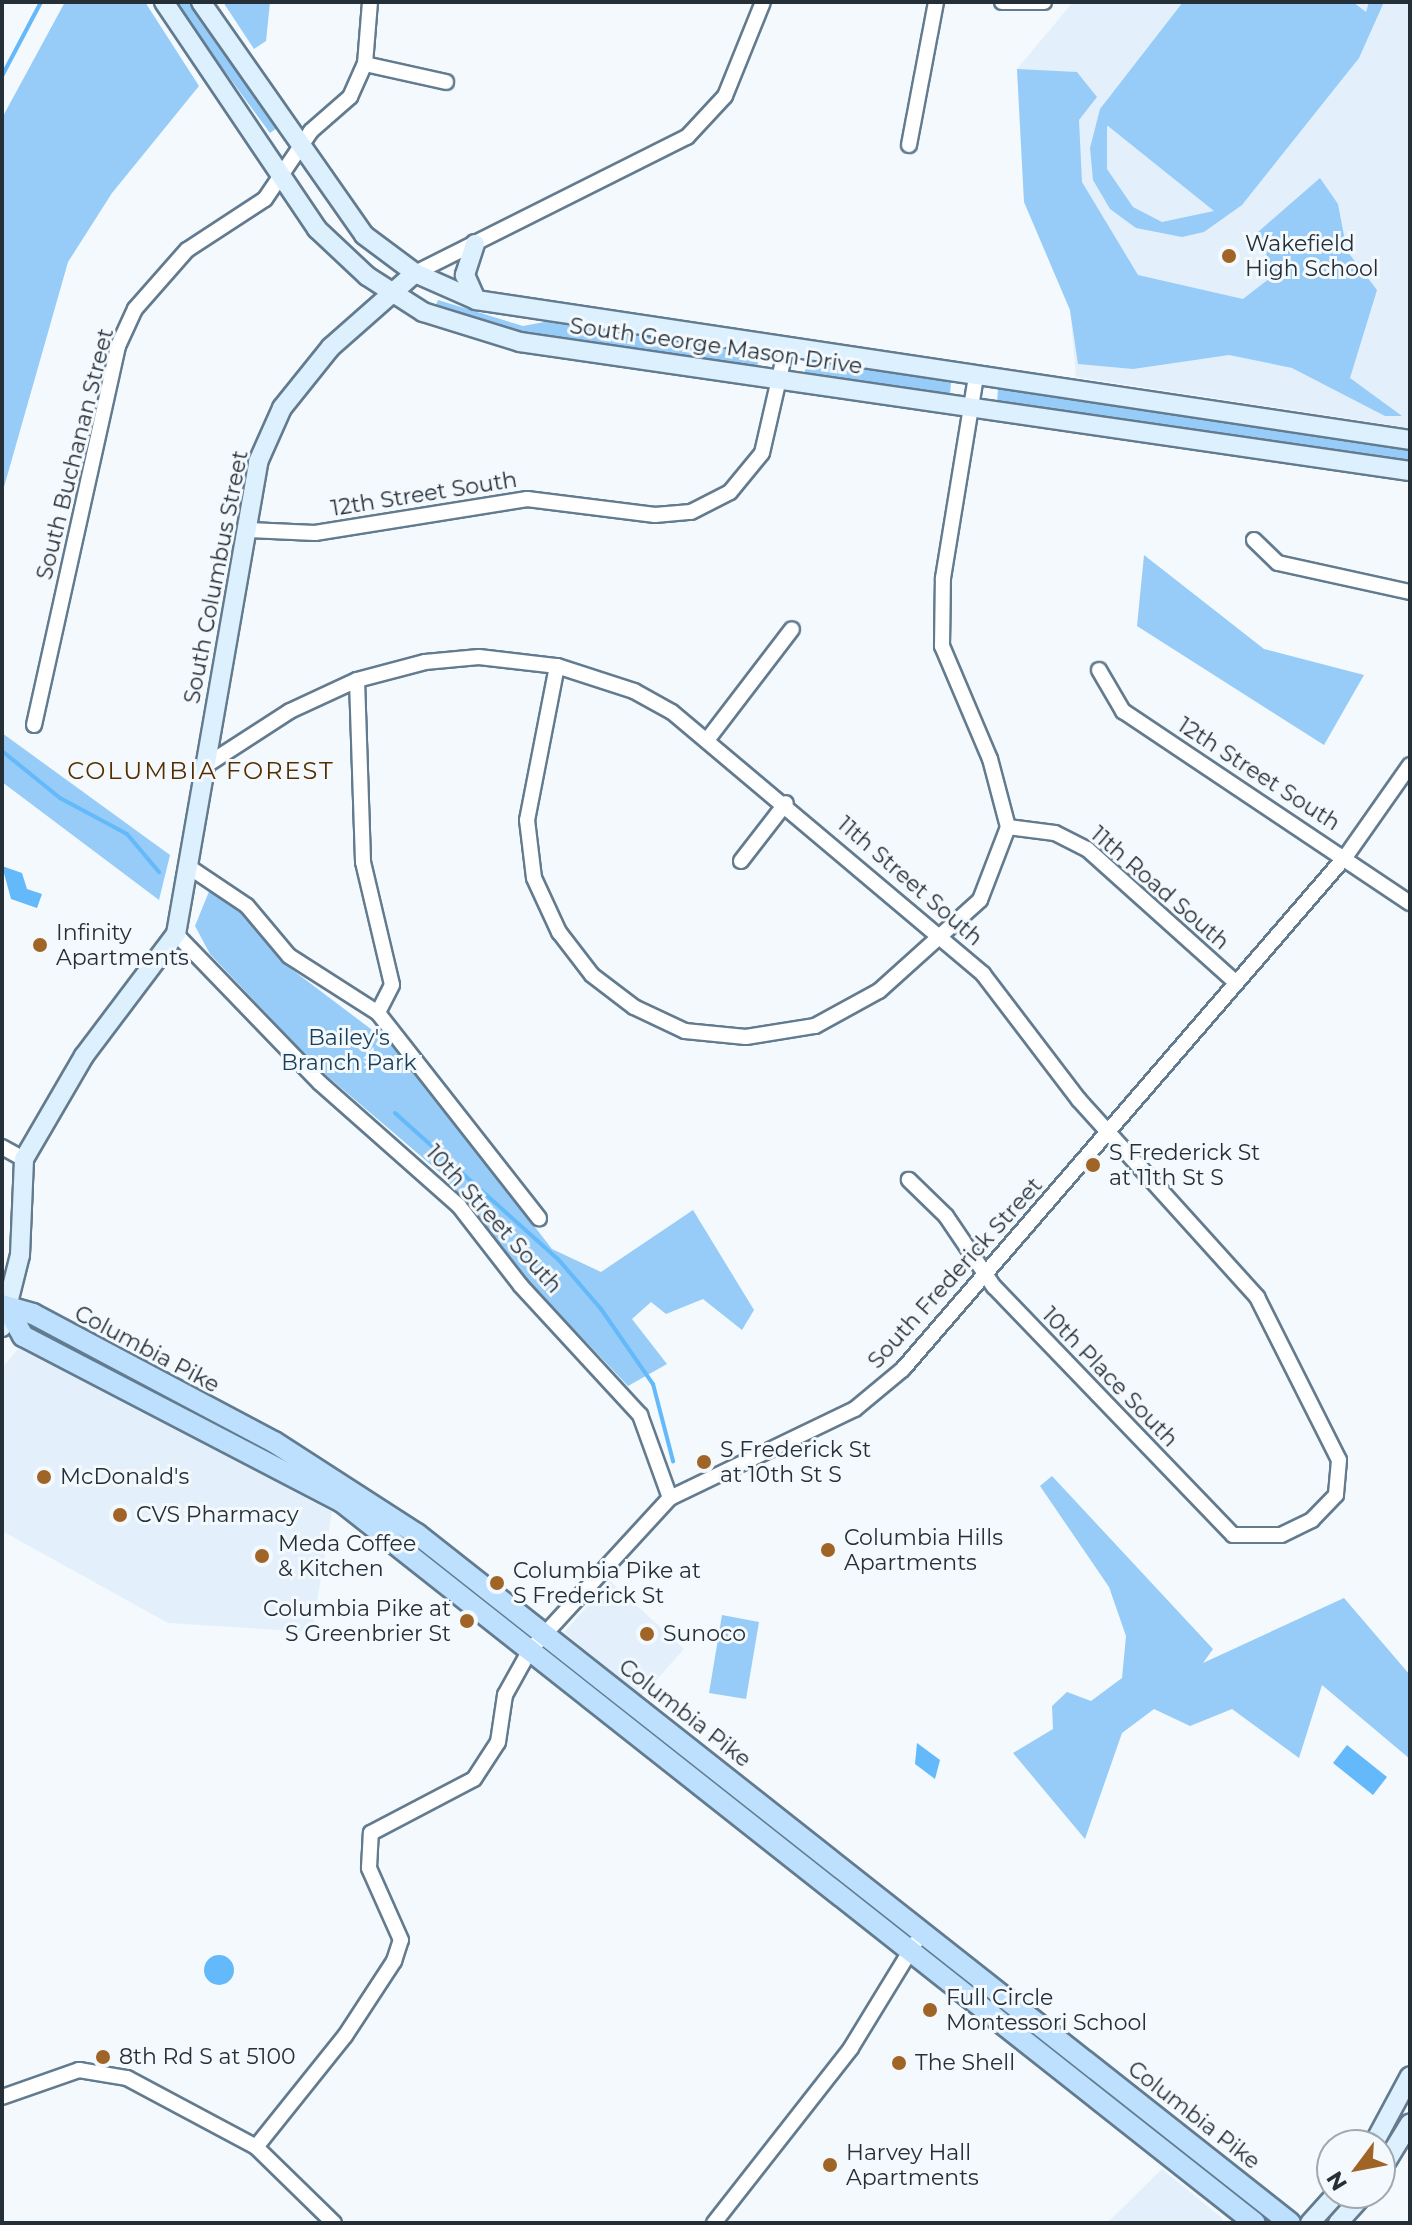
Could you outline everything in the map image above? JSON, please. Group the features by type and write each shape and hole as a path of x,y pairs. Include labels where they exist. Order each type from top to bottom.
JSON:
{"main road":[{"name":"South George Mason Drive","path":"164,2 281,179 333,247 389,292 490,336 1410,471"},
{"name":"South George Mason Drive","path":"201,2 299,151 364,235 415,273 476,300 1410,440"},
{"path":"475,244 465,275 476,300"},
{"name":"South Columbus Street","path":"4,1314 20,1255 24,1159 84,1056 176,934 192,869 205,766 249,530 258,462 282,408 389,292 415,273"},
{"name":"Columbia Pike","path":"4,1314 23,1336 342,1502 536,1642 916,1941 1290,2223"},
{"name":"Columbia Pike","path":"916,1941 1255,2223"},
{"path":"1382,2129 1410,2076"},
{"path":"1396,2146 1410,2123"}],"street":[{"name":"South Buchanan Street","path":"34,725 118,346 157,279 265,199 299,151 350,97 365,64 370,2"},
{"name":"South Columbus Street","path":"415,273 687,137 725,96 763,2"},
{"path":"909,145 936,2"},
{"path":"1002,2 1044,2"},
{"path":"365,64 446,82"},
{"name":"12th Street South","path":"249,530 315,533 527,499 655,515 691,512 730,492 762,453 786,348"},
{"path":"557,666 527,820 534,878 567,943 592,975 634,1007 685,1031 746,1037 815,1026 879,991 946,938 980,900 1008,827 990,759 942,646 943,578 976,377"},
{"path":"1254,540 1278,563 1410,592"},
{"path":"708,739 792,629"},
{"name":"11th Street South","path":"205,766 290,711 357,680 479,657 557,666 634,691 708,739 946,938 1109,1132 1257,1297 1302,1375 1339,1460 1336,1495 1312,1520"},
{"name":"12th Street South","path":"1099,670 1123,711 1346,856 1410,903"},
{"path":"357,680 363,862 392,985 378,1013"},
{"name":"South Frederick Street","path":"256,2147 345,2036 394,1961 401,1940 369,1868 371,1833 474,1779 498,1742 505,1695 536,1642 670,1498 855,1409 903,1369 1109,1132 1234,981 1346,856 1410,765"},
{"path":"741,861 786,803"},
{"name":"11th Road South","path":"1008,827 1055,833 1087,849 1234,981"},
{"name":"10th Street South","path":"192,869 247,906 289,956 378,1013 539,1218"},
{"name":"10th Street South","path":"176,934 320,1083 459,1206 521,1286 640,1415 670,1498"},
{"path":"2,1147 24,1159"},
{"name":"10th Place South","path":"909,1180 946,1216 986,1275 1233,1535 1281,1535 1312,1520"},
{"path":"714,2223 851,2048 916,1941"},
{"path":"2,2097 79,2070 127,2078 256,2147 334,2223"}],"shaded area":[{"name":"Wakefield High School","path":"1073,2 1410,2 1410,428 1076,377 1070,310 1024,202 1017,69"},
{"path":"2,866 22,873 27,889 42,894 37,908 11,899"},
{"path":"21,1345 332,1512 312,1632 168,1623 2,1531 2,1368"},
{"path":"610,1581 684,1649 640,1698 564,1632"},
{"path":"917,1743 940,1760 935,1779 915,1764"},
{"path":"1347,1745 1387,1777 1373,1795 1333,1763"},
{"path":"219,1955 230,1959 234,1970 230,1981 219,1985 208,1981 204,1970 208,1959"},
{"path":"1162,2169 1221,2217 1224,2223 1107,2223"}],"green space":[{"path":"65,2 145,2 199,86 112,193 68,262 2,494 2,118"},
{"path":"174,2 193,2 277,128 270,133"},
{"path":"223,2 270,2 266,41 254,49"},
{"path":"1183,2 1353,2 1366,12 1369,2 1384,2 1359,58 1242,205 1204,232 1182,237 1136,228 1110,209 1093,180 1090,148 1100,109","holes":["1108,126 1214,211 1162,222 1133,207 1107,169"]},
{"path":"1017,69 1077,72 1097,97 1079,120 1082,182 1138,275 1243,299 1274,275 1258,232 1320,178 1338,204 1347,251 1377,290 1350,378 1402,416 1385,416 1292,368 1229,355 1133,369 1078,364 1070,310 1024,202"},
{"path":"438,300 523,326 550,321 760,353 757,368 511,332 435,307"},
{"path":"807,361 951,381 950,396 804,375"},
{"path":"998,389 1410,449 1410,463 997,403"},
{"path":"1144,555 1264,649 1364,675 1324,745 1137,626"},
{"path":"2,733 170,855 159,900 2,782"},
{"name":"Bailey's Branch Park","path":"210,889 243,914 282,962 396,1048 552,1249 601,1272 693,1210 754,1310 742,1330 703,1299 666,1314 651,1302 632,1319 667,1364 628,1386 512,1264 443,1175 319,1069 210,954 195,926"},
{"path":"1052,1476 1213,1649 1203,1663 1344,1598 1410,1675 1410,1759 1322,1685 1299,1758 1232,1709 1190,1726 1154,1709 1122,1733 1085,1839 1013,1753 1053,1729 1052,1706 1067,1692 1091,1701 1122,1678 1126,1636 1109,1587 1040,1486"},
{"path":"722,1615 759,1622 746,1699 709,1693"}],"waterway":[{"path":"2,76 41,2"},
{"path":"2,751 60,798 127,834 159,872"},
{"path":"395,1113 558,1259 601,1309 653,1384 673,1461"}],"place":[{"name":"Wakefield High School","path":"1229,256"},
{"name":"Infinity Apartments","path":"40,945"},
{"name":"S Frederick St at 11th St S","path":"1093,1165"},
{"name":"S Frederick St at 10th St S","path":"704,1462"},
{"name":"McDonald's","path":"44,1477"},
{"name":"CVS Pharmacy","path":"120,1515"},
{"name":"Columbia Hills Apartments","path":"828,1550"},
{"name":"Meda Coffee & Kitchen","path":"262,1556"},
{"name":"Columbia Pike at S Frederick St","path":"497,1583"},
{"name":"Columbia Pike at S Greenbrier St","path":"467,1621"},
{"name":"Sunoco","path":"647,1634"},
{"name":"Full Circle Montessori School","path":"930,2010"},
{"name":"8th Rd S at 5100","path":"103,2057"},
{"name":"The Shell","path":"899,2063"},
{"name":"Harvey Hall Apartments","path":"830,2165"}],"district":[{"name":"COLUMBIA FOREST","path":"201,771"}]}
